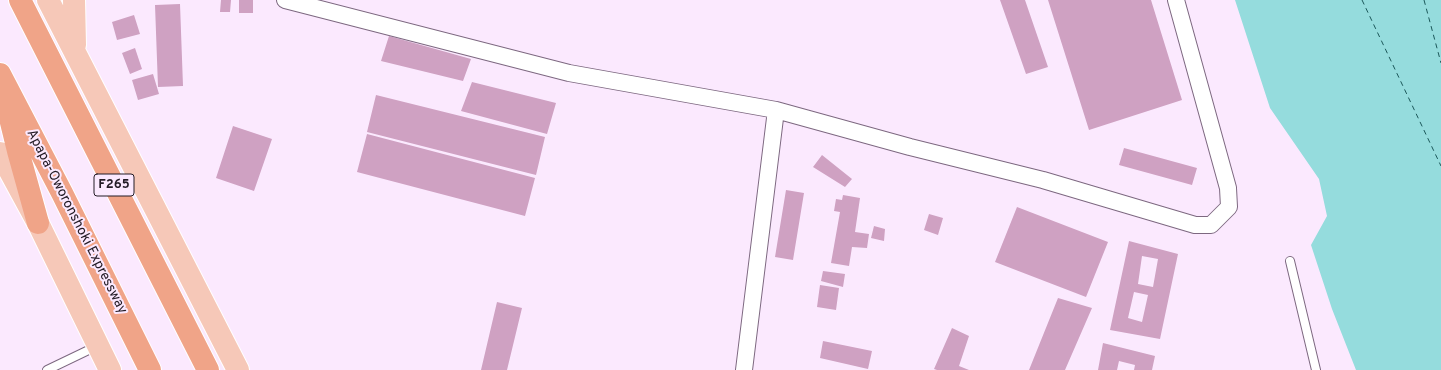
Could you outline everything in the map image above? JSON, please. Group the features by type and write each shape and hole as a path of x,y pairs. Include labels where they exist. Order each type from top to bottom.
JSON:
{"highway":[{"name":"F265","path":"20,0 208,370"},
{"path":"0,76 9,152 62,193"},
{"name":"Apapa-Oworonshoki Expressway","path":"0,76 62,193 150,370"},
{"path":"0,131 38,223"}],"main road":[{"path":"48,0 238,370"},
{"path":"74,0 75,51"},
{"path":"38,223 110,370"}],"street":[{"path":"285,0 569,73 776,110 910,147 1043,180 1194,226 1211,225 1229,207 1228,188 1176,0"},
{"path":"744,370 776,110"}],"lane":[{"path":"1290,261 1316,370"},
{"path":"47,370 97,346"}],"shaded area":[{"path":"1235,0 1441,0 1441,370 1356,370 1332,309 1311,245 1327,216 1319,179 1270,108"}],"building":[{"path":"221,0 231,0 230,12 220,12"},
{"path":"239,0 253,0 253,13 239,13"},
{"path":"1000,0 1025,0 1048,67 1026,74"},
{"path":"1048,0 1151,0 1182,100 1089,130"},
{"path":"180,4 183,86 158,87 155,5"},
{"path":"134,15 140,34 117,40 112,22"},
{"path":"389,36 471,59 463,81 381,61"},
{"path":"135,48 142,69 130,74 122,53"},
{"path":"153,74 159,94 138,100 132,80"},
{"path":"472,82 556,103 547,134 461,111"},
{"path":"376,95 545,137 536,175 367,132"},
{"path":"233,126 272,139 254,191 216,178"},
{"path":"367,134 535,178 525,216 357,172"},
{"path":"1124,148 1197,168 1192,185 1119,165"},
{"path":"822,155 852,179 845,187 813,167"},
{"path":"786,190 804,193 793,260 775,257"},
{"path":"843,195 860,198 855,232 869,234 867,248 852,247 849,266 831,263 840,212 834,211 836,199 842,200"},
{"path":"1017,207 1108,242 1086,297 995,262"},
{"path":"929,214 943,218 938,235 924,230"},
{"path":"874,226 885,229 884,241 871,238"},
{"path":"1129,241 1178,254 1160,339 1110,330","holes":["1142,256 1158,259 1153,287 1138,284","1134,292 1148,295 1142,322 1128,318"]},
{"path":"823,271 845,274 843,287 821,281"},
{"path":"820,285 839,288 836,310 817,307"},
{"path":"1058,298 1092,308 1065,370 1029,370"},
{"path":"497,302 522,308 507,370 481,370"},
{"path":"952,328 969,336 959,366 969,370 934,369"},
{"path":"823,341 872,351 868,369 820,358"},
{"path":"1103,343 1155,356 1152,370 1134,370 1135,365 1119,361 1117,370 1098,370"}],"ferry route":[{"path":"1362,0 1441,166"},
{"path":"1424,0 1441,63"}]}
